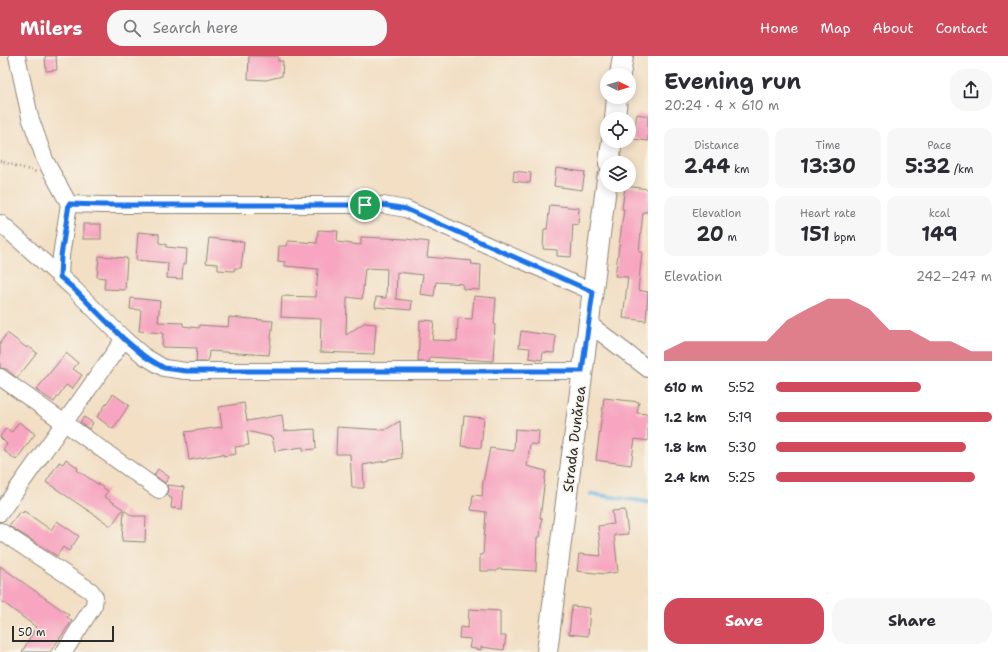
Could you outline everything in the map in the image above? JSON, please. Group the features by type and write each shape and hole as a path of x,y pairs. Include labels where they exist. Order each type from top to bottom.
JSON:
{"street":[{"path":"17,56 30,117 45,160 69,204 61,256 60,277"},
{"path":"621,68 623,56"},
{"name":"Strada Dunărea","path":"547,652 605,192"},
{"path":"69,204 383,205 397,207 406,209 593,292"},
{"path":"0,222 73,288 124,339 144,356 159,366 170,369 181,371 582,371"},
{"path":"588,323 648,369"},
{"path":"0,513 124,339"},
{"path":"0,377 159,490"},
{"path":"0,531 91,591 95,597 94,606 64,652"}],"path":[{"path":"0,161 55,178"}],"building":[{"path":"45,56 56,56 57,70 46,71"},
{"path":"249,56 278,56 278,61 283,61 282,76 266,80 248,79"},
{"path":"637,114 648,116 648,141 636,139"},
{"path":"556,168 585,172 582,190 554,186"},
{"path":"514,171 531,173 530,183 513,181"},
{"path":"636,187 648,189 648,212 643,212 639,252 642,252 638,290 648,292 646,321 623,318 628,277 615,276 624,209 622,209 624,192 636,192"},
{"path":"550,205 579,208 578,225 573,224 571,257 557,256 557,250 543,249 544,229 547,229"},
{"path":"83,224 101,224 101,239 83,239"},
{"path":"318,230 338,231 337,242 361,245 361,237 406,239 429,242 427,257 472,261 471,264 481,265 480,290 463,289 463,284 436,282 434,296 420,294 423,275 397,272 396,299 412,301 411,310 375,307 376,297 386,298 387,269 365,268 362,299 347,297 346,335 364,323 376,324 374,354 320,352 321,319 281,317 282,296 316,297 318,269 285,266 285,262 278,261 279,246 287,246 288,241 317,243"},
{"path":"138,232 159,234 159,243 166,244 166,247 187,249 186,264 183,264 182,279 167,278 168,263 136,260"},
{"path":"209,238 244,242 241,268 235,268 234,271 218,270 218,264 206,263"},
{"path":"99,256 127,258 125,290 104,289 105,278 97,277"},
{"path":"474,296 496,298 493,361 430,357 429,362 418,362 420,320 434,321 432,340 457,341 458,318 472,319"},
{"path":"131,298 160,301 158,322 183,323 183,326 199,328 199,325 228,327 229,317 273,321 269,355 209,351 208,362 196,362 197,348 162,347 163,333 139,331 141,310 130,309"},
{"path":"521,331 556,336 554,353 543,352 542,360 529,358 530,348 519,347"},
{"path":"7,333 27,348 28,346 37,353 17,378 6,369 0,368 0,343"},
{"path":"66,353 78,363 73,369 82,375 72,389 66,385 54,402 36,390"},
{"path":"113,394 129,405 113,429 97,417"},
{"path":"604,398 639,402 637,413 648,414 648,441 635,439 631,465 596,460"},
{"path":"244,403 247,421 282,415 284,431 315,429 316,449 303,450 303,447 275,451 272,437 247,431 249,445 235,447 236,454 223,456 223,454 189,460 185,432 222,427 219,407"},
{"path":"464,416 484,418 481,448 461,446"},
{"path":"84,417 93,423 89,429 80,422"},
{"path":"400,421 402,458 363,465 364,488 352,488 350,454 336,454 337,427 385,430"},
{"path":"19,422 35,434 16,460 3,450 7,444 0,437 6,428 12,432"},
{"path":"515,429 539,431 538,445 530,444 527,466 546,471 540,518 542,518 540,537 537,537 536,571 498,569 497,571 480,571 480,555 483,555 486,512 471,510 473,495 482,496 483,482 490,448 514,451"},
{"path":"66,459 78,468 77,470 108,491 104,496 123,509 111,526 46,482 59,462 63,464"},
{"path":"158,469 169,477 165,483 154,475"},
{"path":"167,485 184,487 182,509 171,508 172,499 167,495"},
{"path":"124,510 132,516 146,516 145,542 122,541"},
{"path":"625,510 628,534 614,535 618,572 605,574 577,571 579,554 601,556 598,526 614,524 612,511"},
{"path":"20,511 23,513 24,511 51,530 57,521 79,536 69,551 63,547 57,556 9,526"},
{"path":"0,566 69,615 67,617 72,621 50,652 22,652 36,627 0,600"},
{"path":"572,606 590,608 588,636 569,634"},
{"path":"469,609 500,611 500,636 506,636 504,650 481,647 481,650 469,648 471,639 459,638 460,627 468,628"}],"waterway":[{"path":"591,494 648,502"}],"route":[{"path":"69,204 365,205 383,205 406,209 593,292 582,371 181,371 159,366 144,356 124,339 60,277 61,256 69,204"}]}
